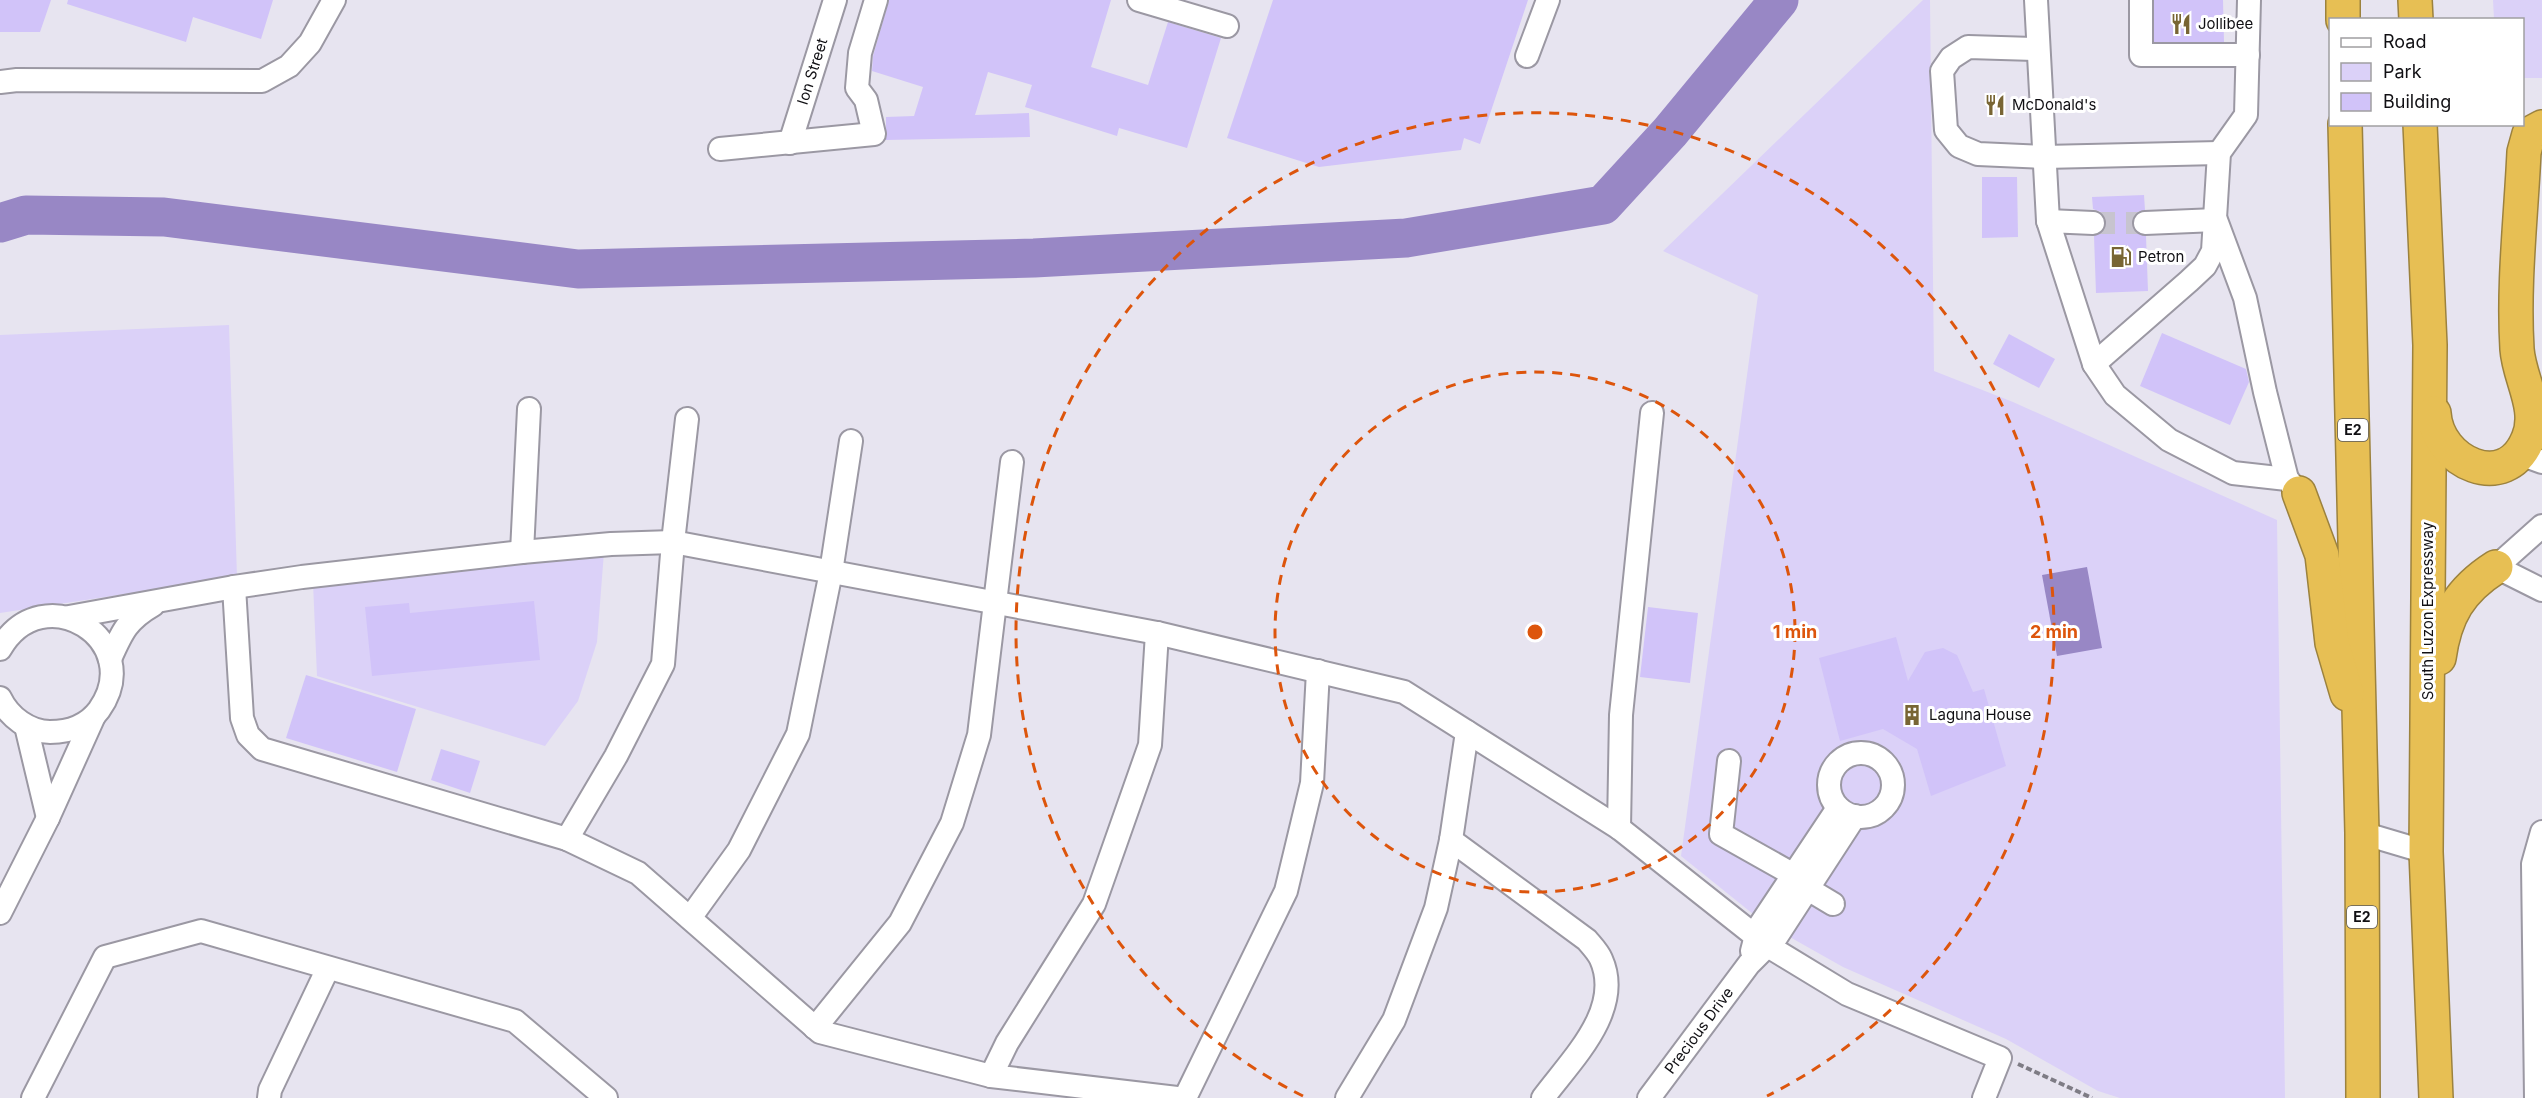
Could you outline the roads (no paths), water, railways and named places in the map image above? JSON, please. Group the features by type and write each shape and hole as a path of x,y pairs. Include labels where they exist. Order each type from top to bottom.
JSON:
{"highway":[{"path":"2343,0 2343,18"},
{"path":"2415,0 2416,18"},
{"name":"E2","path":"2345,126 2362,833 2363,1098"},
{"name":"South Luzon Expressway","path":"2420,126 2430,345 2426,852 2436,1098"},
{"path":"2430,345 2435,426 2450,451 2467,464 2483,469 2531,458 2529,437 2532,416 2517,352 2517,295 2524,152 2529,134 2542,128"},
{"path":"2293,486 2322,555 2332,643 2360,736"},
{"path":"2427,749 2441,648 2455,604 2474,581 2496,567"}],"street":[{"path":"0,82 17,80 262,81 290,66 310,43 334,0"},
{"name":"Ion Street","path":"789,143 835,0"},
{"path":"720,149 874,134 866,100 857,87 860,53 876,0"},
{"path":"1139,0 1227,26"},
{"path":"1527,56 1548,0"},
{"path":"2036,0 2048,221 2094,364 2115,394 2169,440 2234,473 2293,486 2265,392 2245,298 2216,220"},
{"path":"2141,0 2141,55 2248,55"},
{"path":"2094,364 2205,266 2213,251 2219,153 2246,115 2249,0"},
{"path":"2037,49 1968,48 1951,58 1942,70 1946,130 1959,146 1978,154 2044,157 2219,153"},
{"path":"2145,223 2216,220"},
{"path":"2048,221 2093,223"},
{"path":"522,552 529,409"},
{"path":"1619,828 1621,715 1652,413"},
{"path":"567,839 616,756 663,664 673,542 687,419"},
{"path":"690,918 739,850 798,734 831,572 851,441"},
{"path":"815,1028 900,923 952,823 979,735 1012,462"},
{"path":"2542,526 2496,567 2542,590"},
{"path":"0,648 9,635 10,626 35,618 52,615 69,617 234,586 522,552 611,544 673,542 1157,633 1404,692 1619,828 1762,942 1847,994 2000,1058 1984,1098"},
{"path":"234,586 242,718 248,735 262,749 567,839 638,873 820,1032 991,1076 1178,1098"},
{"path":"110,659 123,628 140,613 159,601"},
{"path":"0,913 48,818 94,716 106,700 112,680 110,659 102,641 87,626 69,617"},
{"path":"991,1076 1007,1043 1094,904 1150,746 1157,633"},
{"path":"1185,1098 1286,891 1312,783 1318,671"},
{"path":"0,698 11,715 26,726 44,732 62,732 79,727 94,716"},
{"path":"26,726 48,818"},
{"path":"1347,1098 1394,1020 1436,908 1451,840 1467,732"},
{"path":"1729,761 1721,834 1833,904"},
{"path":"1762,942 1758,928 1801,882 1847,812"},
{"path":"2536,1098 2533,864 2542,832"},
{"path":"2362,833 2426,852"},
{"path":"1451,840 1587,940 1600,958 1607,979 1604,1005 1594,1030 1543,1098"},
{"path":"33,1098 105,957 201,932 515,1021 606,1098"},
{"name":"Precious Drive","path":"1649,1098 1749,964 1762,942"},
{"path":"269,1098 270,1090 327,968"}],"waterway":[{"path":"0,223 26,215 164,217 578,269 1034,258 1406,238 1603,205 1670,132 1779,0"}],"tunnel":[{"path":"2093,223 2145,223"}],"place":[{"name":"Jollibee","path":"2181,24"},
{"name":"McDonald's","path":"1995,105"},
{"name":"Petron","path":"2121,257"},
{"name":"Laguna House","path":"1912,715"}]}
